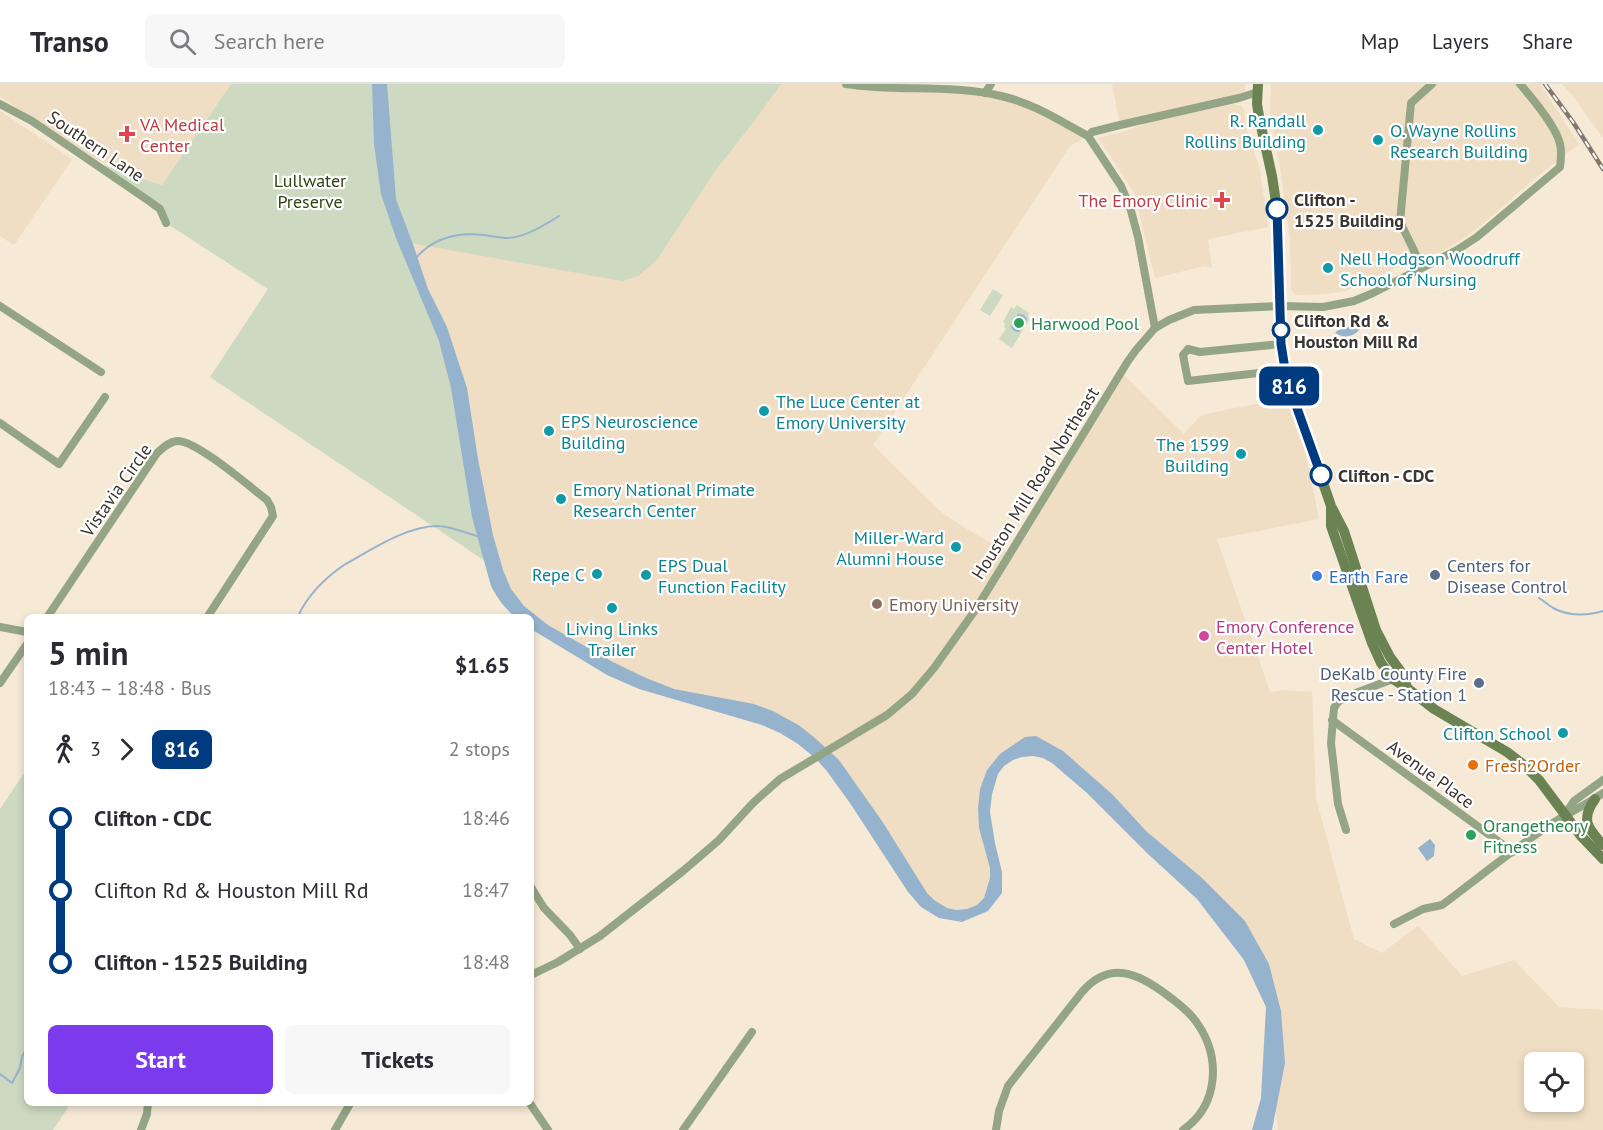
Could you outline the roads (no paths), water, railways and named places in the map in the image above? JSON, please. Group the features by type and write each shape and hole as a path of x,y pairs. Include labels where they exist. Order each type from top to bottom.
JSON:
{"main road":[{"path":"1258,88 1257,104 1277,209 1281,344 1285,370 1331,506 1344,531 1376,630 1390,657 1404,676 1407,687"},
{"path":"1331,506 1331,526 1365,626 1381,663 1393,679 1407,687 1434,709 1515,758 1539,780 1581,836 1603,859"},
{"path":"1599,796 1587,814 1587,824 1603,845"}],"street":[{"path":"846,84 985,93 1017,100 1088,136 1127,197 1134,217 1155,328"},
{"path":"985,93 991,84"},
{"path":"1422,267 1400,222 1411,103 1432,84"},
{"name":"Houston Mill Road Northeast","path":"534,973 600,936 707,851 767,789 801,765 852,737 897,707 912,694 934,668 981,600 1128,361 1155,328 1168,320 1194,310 1280,306 1323,307 1354,301 1457,250 1477,237 1560,167 1562,156 1558,139 1538,106 1520,84"},
{"path":"1088,136 1092,132 1120,124 1239,98 1258,88"},
{"name":"Southern Lane","path":"0,104 32,121 149,201 159,209 166,223"},
{"path":"0,306 101,372"},
{"path":"1281,344 1200,352 1188,349 1183,355 1188,381 1285,370"},
{"path":"0,423 59,464 105,397"},
{"name":"Vistavia Circle","path":"49,614 158,453 168,444 178,441 189,444 223,466 267,500 273,516 209,614"},
{"path":"0,627 24,631"},
{"path":"0,683 24,648"},
{"path":"1346,830 1338,804 1331,743 1334,708 1345,697 1393,679"},
{"name":"Avenue Place","path":"1332,720 1513,852"},
{"path":"1565,814 1574,801 1603,780"},
{"path":"1394,924 1423,909 1442,905 1565,814 1579,809 1599,796"},
{"path":"534,892 544,908 580,949"},
{"path":"996,1130 999,1111 1008,1086 1088,985 1098,978 1116,973 1126,973 1149,982 1190,1014 1207,1041 1212,1059 1213,1077 1210,1094 1200,1114 1184,1130"},
{"path":"683,1130 752,1032"},
{"path":"141,1130 148,1106"},
{"path":"335,1130 349,1106"},
{"path":"532,1106 548,1130"}],"water":[{"path":"372,84 387,84 396,199 428,289 447,327 467,388 493,535 511,589 524,606 548,625 646,678 674,689 754,704 773,711 800,726 839,760 882,821 927,893 947,908 967,909 977,905 984,898 990,878 990,868 979,828 978,808 980,789 987,770 1000,754 1025,737 1036,736 1063,751 1113,795 1146,831 1202,878 1245,921 1269,964 1281,1011 1285,1063 1272,1130 1252,1130 1261,1098 1266,1007 1244,960 1197,899 1087,793 1052,763 1033,756 1022,757 1004,766 998,774 990,812 1002,872 1002,893 988,911 962,922 939,918 921,907 908,892 826,770 798,744 762,725 639,689 607,675 534,631 534,614 512,614 504,606 491,586 472,517 451,388 439,341 396,238 381,194 374,144"},
{"name":"Harwood Pool","path":"1018,314 1024,315 1027,319 1019,332 1014,331 1011,327"},
{"path":"1361,318 1365,321 1353,335 1344,336 1335,333 1347,328"},
{"path":"1430,839 1435,845 1434,856 1427,861 1418,848"}],"waterway":[{"path":"416,258 430,246 447,238 474,234 505,238 521,236 559,216"},
{"path":"299,614 312,594 337,570 402,534 439,526 480,537"},
{"path":"1539,598 1555,609 1566,613 1591,614 1603,611"},
{"path":"0,1074 12,1083 20,1068 24,1053"}],"railway":[{"path":"1545,84 1603,169"}],"place":[{"name":"R. Randall Rollins Building","path":"1318,130"},
{"name":"VA Medical Center","path":"127,134"},
{"name":"O. Wayne Rollins Research Building","path":"1378,140"},
{"name":"The Emory Clinic","path":"1222,200"},
{"name":"Clifton - 1525 Building","path":"1277,209"},
{"name":"Nell Hodgson Woodruff School of Nursing","path":"1328,268"},
{"name":"Harwood Pool","path":"1019,323"},
{"name":"Clifton Rd & Houston Mill Rd","path":"1281,330"},
{"name":"The Luce Center at Emory University","path":"764,411"},
{"name":"EPS Neuroscience Building","path":"549,431"},
{"name":"The 1599 Building","path":"1241,454"},
{"name":"Clifton - CDC","path":"1321,475"},
{"name":"Emory National Primate Research Center","path":"561,499"},
{"name":"Miller-Ward Alumni House","path":"956,547"},
{"name":"Repe C","path":"597,574"},
{"name":"EPS Dual Function Facility","path":"646,575"},
{"name":"Centers for Disease Control","path":"1435,575"},
{"name":"Earth Fare","path":"1317,576"},
{"name":"Emory University","path":"877,604"},
{"name":"Living Links Trailer","path":"612,608"},
{"name":"Emory Conference Center Hotel","path":"1204,636"},
{"name":"DeKalb County Fire Rescue - Station 1","path":"1479,683"},
{"name":"Clifton School","path":"1563,733"},
{"name":"Fresh2Order","path":"1473,765"},
{"name":"Orangetheory Fitness","path":"1471,835"}],"park label":[{"name":"Lullwater Preserve","path":"310,190"}]}
